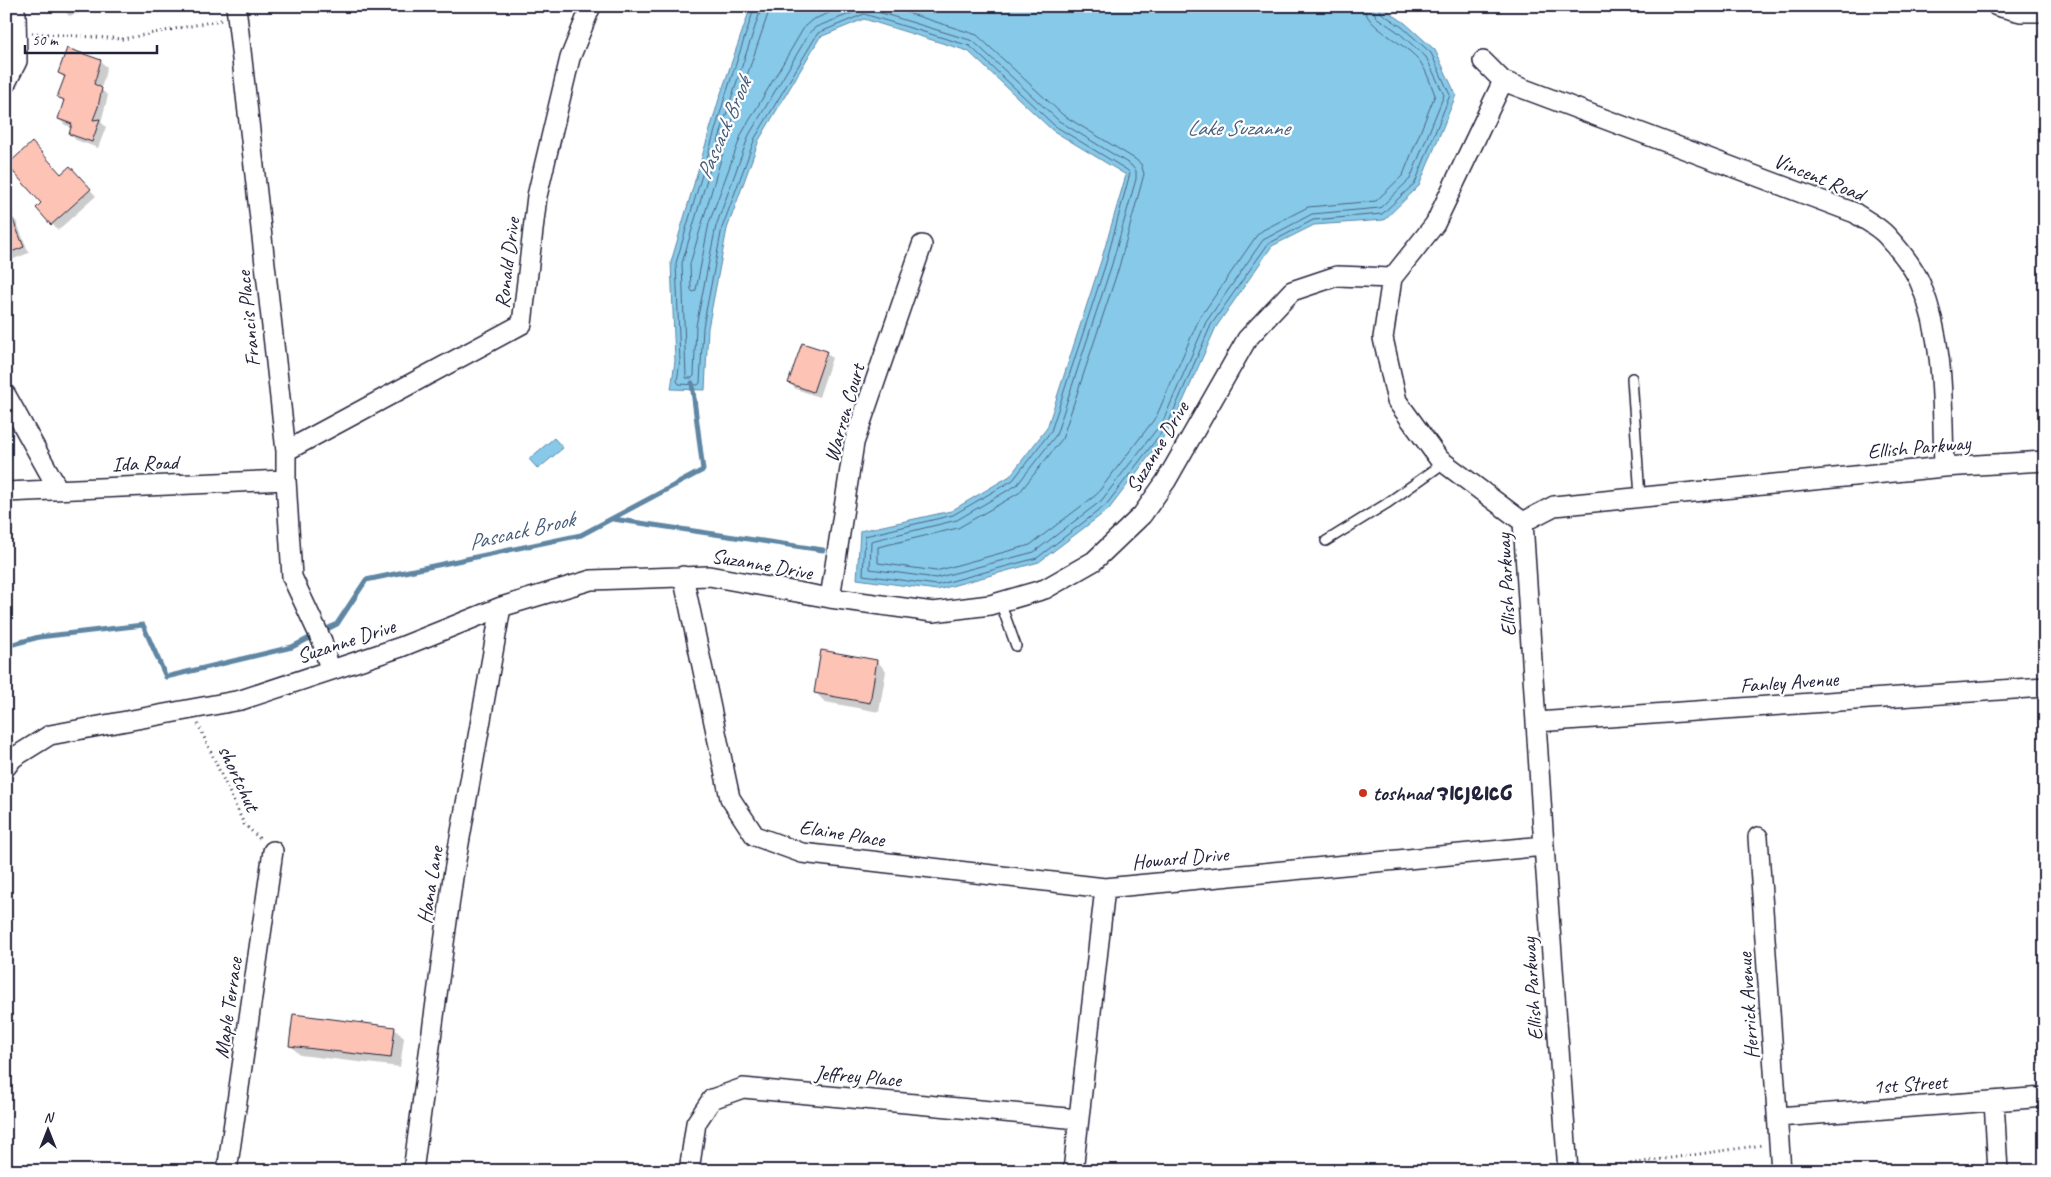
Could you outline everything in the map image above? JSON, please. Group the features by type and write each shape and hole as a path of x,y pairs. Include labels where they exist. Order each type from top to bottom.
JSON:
{"street":[{"path":"6,83 17,61 16,15 13,6"},
{"name":"Ronald Drive","path":"286,451 522,324 537,196 570,58 591,6"},
{"path":"1997,6 2020,12 2045,12"},
{"name":"Francis Place","path":"236,12 286,451 292,577 314,622"},
{"name":"Vincent Road","path":"1484,61 1502,81 1854,213 1885,233 1904,257 1921,284 1932,323 1941,370 1944,467"},
{"path":"1502,81 1435,224 1392,278 1383,338 1397,401 1439,459 1523,522"},
{"name":"Warren Court","path":"830,598 854,442 922,245"},
{"name":"Suzanne Drive","path":"6,767 13,758 50,735 241,700 402,647 501,607 591,580 709,576 830,598 933,612 990,605 1045,588 1094,561 1142,515 1166,481 1247,339 1292,291 1337,276 1392,278"},
{"path":"6,395 58,489"},
{"name":"Ellish Parkway","path":"1568,1171 1523,522 1554,506 1944,467 2045,461"},
{"name":"Ida Road","path":"6,492 286,480"},
{"name":"Elaine Place","path":"683,576 730,798 756,836 802,853 1105,888"},
{"name":"Hana Lane","path":"413,1171 453,877 501,607"},
{"name":"Suzanne Drive","path":"314,622 322,641 330,670"},
{"name":"Fanley Avenue","path":"1537,722 2045,687"},
{"name":"Herrick Avenue","path":"1758,837 1781,1171"},
{"name":"Howard Drive","path":"1073,1171 1105,888 1544,846"},
{"name":"Maple Terrace","path":"227,1171 273,851"},
{"name":"Jeffrey Place","path":"689,1171 696,1123 712,1099 743,1088 1078,1119"},
{"name":"1st Street","path":"1778,1117 2045,1097"},
{"path":"1994,1101 1998,1171"}],"lane":[{"path":"1632,378 1640,497"},
{"path":"1326,541 1386,504 1444,463"},
{"path":"1000,602 1016,646"}],"path":[{"path":"17,32 123,39 236,12"},
{"name":"shortchut","path":"191,709 244,824 273,851"},
{"path":"1578,1171 1779,1142"}],"water":[{"name":"Lake Suzanne","path":"751,6 1380,6 1405,23 1435,50 1456,95 1419,186 1384,220 1314,225 1272,246 1216,327 1172,426 1109,509 1039,562 937,590 857,579 860,531 951,511 1010,476 1047,428 1101,261 1126,175 1052,130 968,51 864,19 820,37 759,140 727,229 708,328 705,390 671,389 675,361 671,262 719,99"},
{"path":"554,438 563,448 538,469 529,459"}],"building":[{"path":"67,48 101,60 94,84 102,88 93,120 100,119 92,142 69,134 72,124 58,119 64,100 57,97 65,76 58,73"},
{"path":"32,142 61,174 70,166 91,189 51,225 36,208 41,203 7,165"},
{"path":"6,212 7,214 10,213 24,247 6,254"},
{"path":"802,343 827,351 813,392 788,383"},
{"path":"821,650 877,660 870,703 814,693"},
{"path":"293,1014 395,1027 391,1058 289,1046"}],"waterway":[{"name":"Pascack Brook","path":"6,646 39,637 143,625 166,677 292,647 337,624 366,580 581,535 703,470 692,383"},
{"path":"613,519 823,550"}],"place":[{"name":"toshnad טאשנאד","path":"1363,793"}]}
